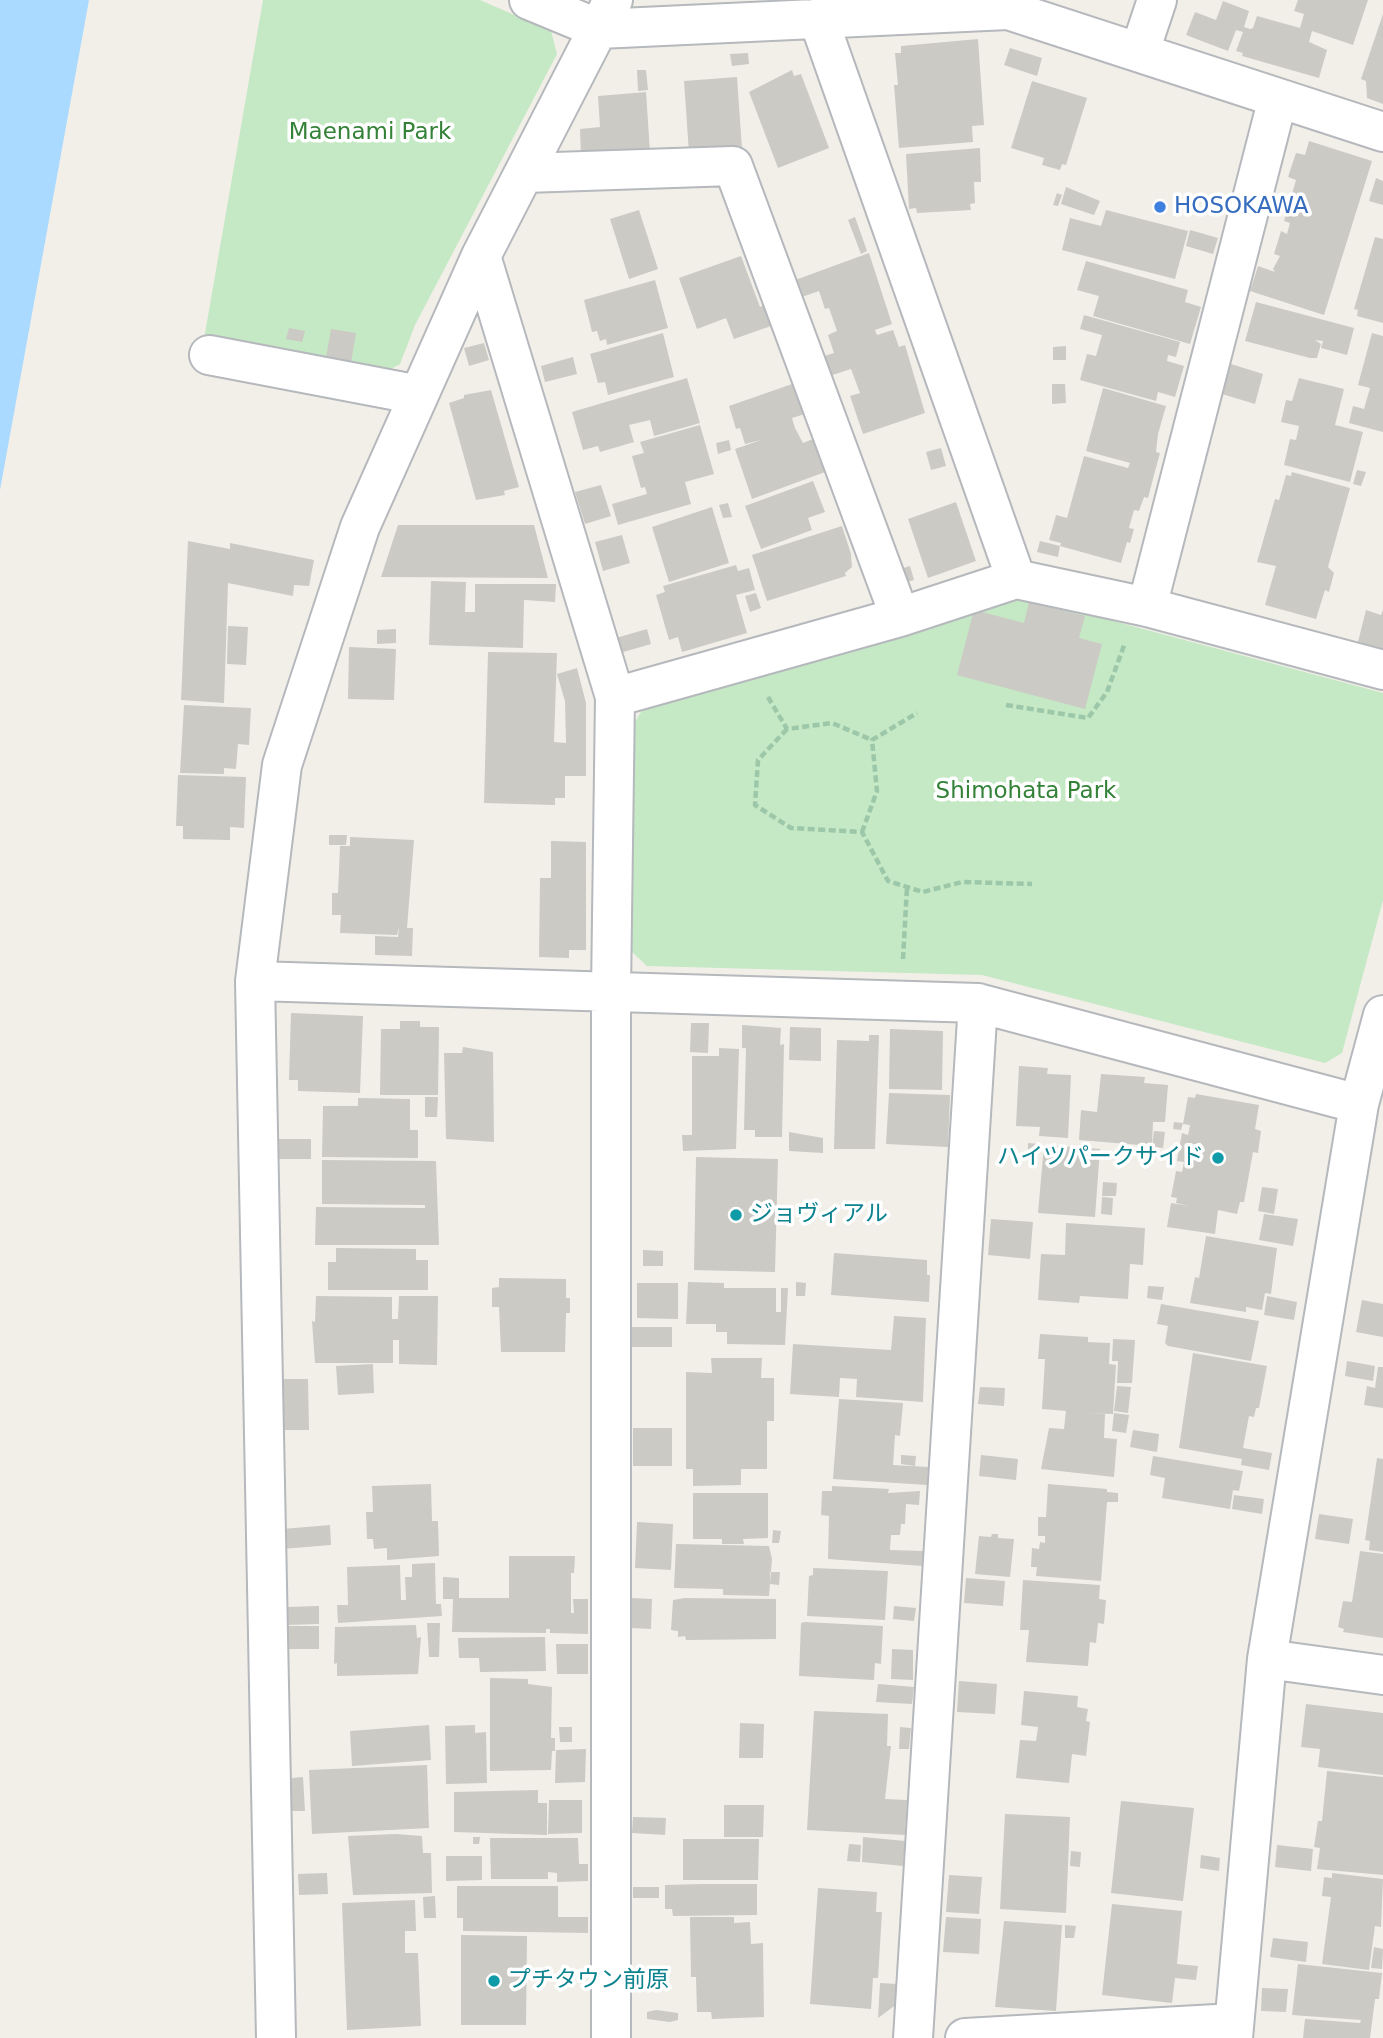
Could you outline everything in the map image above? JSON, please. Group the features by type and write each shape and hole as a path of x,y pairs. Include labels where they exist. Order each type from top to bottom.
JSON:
{"street":[{"path":"529,0 606,14 818,19 1007,10 1383,132"},
{"path":"1139,51 1157,0"},
{"path":"276,2038 255,981 282,765 360,527 481,256 606,14"},
{"path":"818,19 1016,579"},
{"path":"1137,622 1278,98"},
{"path":"525,173 733,166 900,617"},
{"path":"481,256 615,698 611,991 611,2038"},
{"path":"209,355 419,395"},
{"path":"615,698 900,617 1016,579 1137,622 1383,670"},
{"path":"255,981 978,1003 1359,1104"},
{"path":"914,2038 978,1003"},
{"path":"965,2038 1233,2031 1267,1659 1359,1104 1383,1015"},
{"path":"1267,1659 1383,1675"}],"path":[{"path":"1006,705 1088,718 1107,692 1137,622"},
{"path":"762,685 787,729"},
{"path":"872,740 917,713"},
{"path":"862,832 791,828 755,805 758,760 787,729 832,723 872,740"},
{"path":"872,740 877,791 862,832 888,881 923,892 962,883 1032,884"},
{"path":"903,972 907,887"}],"green space":[{"name":"Maenami Park","path":"263,0 480,0 551,31 557,54 415,325 400,364 382,374 204,339"},
{"name":"Shimohata Park","path":"1012,594 1383,693 1383,900 1342,1053 1325,1063 982,975 647,966 632,952 629,731 643,709"}],"water":[{"path":"0,0 89,0 0,490"}],"building":[{"path":"1298,0 1368,0 1353,45 1312,31 1309,42 1327,50 1319,78 1242,56 1243,53 1236,51 1243,32 1236,30 1228,51 1186,35 1195,12 1216,20 1223,1 1249,11 1244,27 1253,28 1257,16 1300,28 1304,14 1294,11"},
{"path":"1383,14 1383,104 1367,98 1366,81 1361,79"},
{"path":"978,39 984,125 972,126 973,142 899,148 894,85 898,85 895,53 901,53 901,46"},
{"path":"1010,48 1042,58 1037,76 1004,65"},
{"path":"748,53 749,64 732,66 730,54"},
{"path":"637,70 646,70 648,90 638,91"},
{"path":"792,70 794,76 801,74 829,148 778,168 749,92"},
{"path":"737,77 742,149 689,153 684,81"},
{"path":"1032,81 1087,98 1066,165 1062,164 1060,170 1042,165 1044,158 1011,148"},
{"path":"646,92 650,152 581,156 580,129 600,127 598,96"},
{"path":"1309,141 1372,161 1324,315 1250,291 1258,266 1275,272 1273,269 1280,256 1274,254 1281,231 1287,234 1290,223 1284,221 1296,180 1288,177 1296,153 1305,155"},
{"path":"980,148 981,182 974,182 975,203 970,204 971,210 917,213 916,208 909,209 906,154"},
{"path":"1376,178 1383,181 1383,205 1369,201"},
{"path":"1066,187 1100,201 1094,215 1061,204"},
{"path":"1057,193 1062,195 1058,206 1053,205"},
{"path":"639,210 658,269 629,279 610,219"},
{"path":"1106,210 1188,231 1175,279 1062,250 1070,218 1101,226"},
{"path":"855,217 867,251 861,254 848,220"},
{"path":"1190,230 1218,238 1213,254 1186,246"},
{"path":"1375,237 1383,239 1383,323 1357,316 1358,310 1354,309"},
{"path":"869,253 892,324 875,330 877,335 893,330 899,347 905,345 925,413 863,434 850,396 860,393 851,369 820,379 814,359 834,353 828,335 837,331 829,308 825,309 819,291 793,300 787,283"},
{"path":"741,256 760,307 764,305 771,326 734,339 726,318 697,329 679,278"},
{"path":"1086,261 1188,290 1185,302 1201,307 1190,344 1093,316 1099,296 1077,290"},
{"path":"655,280 668,328 607,345 606,339 600,341 597,331 592,332 584,300"},
{"path":"1256,302 1354,328 1347,355 1321,348 1323,341 1315,340 1321,344 1317,358 1310,358 1245,341"},
{"path":"1084,315 1180,342 1176,357 1168,355 1167,361 1184,366 1175,397 1158,392 1156,401 1080,380 1087,354 1096,356 1102,335 1080,329"},
{"path":"289,328 305,331 302,342 286,339"},
{"path":"331,329 356,333 351,363 326,358"},
{"path":"663,333 674,377 608,395 605,382 598,383 590,354"},
{"path":"1372,333 1383,336 1383,432 1349,423 1353,406 1364,409 1370,388 1358,385"},
{"path":"484,343 489,360 469,366 464,348"},
{"path":"1066,346 1066,360 1053,360 1053,347"},
{"path":"573,357 577,374 545,382 541,366"},
{"path":"1231,364 1263,374 1255,404 1222,394"},
{"path":"687,378 700,423 654,436 650,420 629,425 634,442 600,452 598,446 583,450 572,412"},
{"path":"1299,378 1344,389 1335,425 1363,432 1350,482 1284,465 1290,439 1296,440 1299,426 1281,422 1286,400 1292,401"},
{"path":"795,383 805,414 792,418 795,428 803,443 813,439 825,472 752,499 735,449 761,440 745,444 740,428 736,429 729,406"},
{"path":"1052,384 1065,384 1066,403 1052,404"},
{"path":"1103,388 1166,406 1158,434 1156,452 1160,453 1148,498 1144,497 1139,511 1134,510 1129,528 1134,529 1121,563 1060,546 1061,543 1049,540 1056,515 1067,518 1084,456 1128,468 1130,463 1086,451"},
{"path":"491,390 519,487 504,491 505,495 476,500 449,403 464,398 464,395"},
{"path":"700,425 714,474 685,482 691,504 618,525 612,504 647,494 645,487 641,488 632,456 644,453 640,442"},
{"path":"729,440 731,450 718,454 716,443"},
{"path":"941,448 946,466 931,470 926,452"},
{"path":"1357,470 1366,472 1361,486 1353,484"},
{"path":"1292,472 1350,488 1328,567 1334,573 1329,592 1325,590 1316,619 1265,605 1276,566 1257,562 1275,499 1279,500 1286,475 1291,476"},
{"path":"813,481 825,512 808,518 812,530 761,549 745,506"},
{"path":"601,485 611,516 585,524 575,492"},
{"path":"956,502 976,561 928,578 908,519"},
{"path":"728,503 732,517 723,518 719,505"},
{"path":"712,507 729,563 669,582 652,527"},
{"path":"398,525 534,525 548,578 381,577"},
{"path":"842,526 851,554 852,567 845,573 846,576 767,601 752,555"},
{"path":"622,535 630,563 603,571 595,542"},
{"path":"188,541 230,549 230,543 314,560 309,586 294,585 293,596 228,583 224,703 181,700"},
{"path":"1040,541 1060,546 1058,557 1037,552"},
{"path":"736,565 738,571 749,568 755,590 736,595 747,633 682,652 678,637 669,640 656,595 665,592 663,586"},
{"path":"910,566 914,580 896,585 891,572"},
{"path":"431,581 466,582 465,612 475,612 475,584 556,584 555,602 524,600 523,648 429,645"},
{"path":"756,593 761,608 750,612 745,596"},
{"path":"1029,602 1085,616 1079,638 1102,644 1085,709 957,675 974,610 1024,623"},
{"path":"1366,610 1381,615 1383,610 1383,649 1358,642"},
{"path":"228,626 248,627 246,665 227,664"},
{"path":"396,629 396,643 377,644 377,630"},
{"path":"647,629 651,644 620,653 616,638"},
{"path":"349,647 396,649 394,700 348,699"},
{"path":"488,652 557,653 554,742 566,743 565,701 557,674 577,668 586,703 586,776 565,776 565,798 555,798 555,805 484,803"},
{"path":"184,705 251,708 249,745 238,744 236,769 224,768 224,774 180,773"},
{"path":"178,775 246,777 244,828 230,827 230,840 183,839 183,826 176,826"},
{"path":"329,835 347,835 346,845 329,845"},
{"path":"350,837 414,840 407,928 413,928 412,956 375,955 375,936 398,937 399,926 397,935 340,933 341,915 332,915 332,893 338,893 340,846 350,846"},
{"path":"551,841 586,842 586,950 569,950 569,958 539,957 540,878 551,878"},
{"path":"291,1013 363,1016 360,1093 298,1091 298,1080 289,1080"},
{"path":"400,1021 420,1021 420,1027 439,1027 438,1095 380,1095 381,1029 400,1029"},
{"path":"691,1023 709,1023 708,1053 690,1052"},
{"path":"742,1025 781,1028 780,1045 784,1044 782,1137 755,1137 755,1130 744,1130 746,1048 742,1048"},
{"path":"790,1027 821,1028 821,1061 789,1060"},
{"path":"890,1029 943,1031 942,1090 889,1089"},
{"path":"869,1035 879,1035 875,1149 834,1149 837,1040 869,1041"},
{"path":"463,1047 493,1052 494,1142 446,1139 444,1053 462,1053"},
{"path":"719,1048 739,1049 736,1149 683,1151 682,1135 692,1135 692,1056 719,1056"},
{"path":"1019,1066 1048,1068 1047,1074 1071,1075 1068,1138 1039,1136 1040,1127 1016,1126"},
{"path":"1101,1074 1145,1077 1144,1083 1168,1085 1165,1122 1153,1122 1152,1146 1079,1140 1081,1110 1097,1112"},
{"path":"889,1093 950,1095 948,1147 886,1144"},
{"name":"ハイツパークサイド","path":"1196,1094 1259,1105 1255,1129 1261,1131 1258,1153 1253,1152 1244,1202 1240,1202 1237,1214 1218,1210 1215,1234 1167,1227 1171,1203 1189,1206 1176,1203 1177,1198 1171,1197 1176,1171 1182,1172 1184,1162 1177,1161 1182,1133 1188,1135 1190,1125 1183,1124 1188,1097 1195,1098"},
{"path":"425,1097 438,1097 437,1117 425,1117"},
{"path":"358,1098 410,1099 410,1130 418,1130 418,1158 322,1157 323,1106 358,1106"},
{"path":"1174,1122 1183,1123 1181,1130 1173,1129"},
{"path":"1154,1131 1165,1132 1163,1148 1152,1147"},
{"path":"789,1132 823,1138 823,1153 789,1151"},
{"path":"279,1139 311,1139 311,1159 278,1159"},
{"path":"1028,1143 1039,1144 1039,1153 1028,1152"},
{"path":"1044,1145 1100,1149 1095,1217 1038,1213"},
{"name":"ジョヴィアル","path":"696,1157 778,1159 775,1272 694,1270"},
{"path":"322,1160 436,1161 439,1245 315,1245 316,1207 425,1208 425,1205 322,1204"},
{"path":"1103,1182 1117,1183 1116,1196 1102,1196"},
{"path":"1262,1187 1278,1189 1274,1214 1258,1211"},
{"path":"1102,1197 1113,1198 1112,1215 1101,1214"},
{"path":"1264,1214 1298,1219 1293,1246 1259,1240"},
{"path":"991,1219 1033,1222 1030,1259 988,1255"},
{"path":"1066,1223 1145,1228 1143,1265 1130,1264 1128,1299 1080,1296 1079,1303 1038,1300 1041,1254 1065,1255"},
{"path":"1206,1236 1277,1248 1271,1294 1265,1293 1262,1310 1246,1307 1246,1312 1190,1303 1195,1277 1199,1278"},
{"path":"336,1248 416,1249 416,1260 428,1260 428,1290 328,1290 328,1262 336,1262"},
{"path":"643,1250 663,1251 663,1266 643,1266"},
{"path":"834,1253 927,1260 927,1275 930,1275 929,1302 831,1295"},
{"path":"499,1278 566,1279 566,1298 570,1298 570,1313 566,1313 565,1352 501,1352 499,1307 492,1307 492,1288 499,1287"},
{"path":"688,1282 724,1283 724,1288 776,1288 776,1312 781,1312 781,1288 788,1288 785,1345 727,1344 727,1332 716,1332 716,1324 686,1324"},
{"path":"796,1282 806,1283 805,1296 796,1296"},
{"path":"637,1283 678,1283 678,1319 637,1318"},
{"path":"1148,1286 1164,1287 1162,1300 1147,1298"},
{"path":"316,1296 392,1297 392,1319 398,1319 399,1296 438,1296 437,1365 399,1364 399,1340 393,1340 393,1363 315,1363 312,1321 315,1322"},
{"path":"1267,1296 1297,1302 1294,1320 1264,1315"},
{"path":"1362,1300 1383,1304 1383,1337 1356,1332"},
{"path":"1161,1304 1259,1321 1251,1361 1168,1346 1165,1343 1168,1326 1157,1324"},
{"path":"894,1316 926,1318 923,1402 856,1397 857,1379 840,1378 839,1397 790,1394 793,1344 891,1350"},
{"path":"631,1327 672,1327 672,1347 632,1347"},
{"path":"1040,1334 1088,1337 1088,1342 1110,1343 1109,1364 1116,1365 1113,1414 1083,1413 1105,1414 1104,1438 1117,1439 1114,1477 1041,1469 1049,1428 1064,1429 1066,1411 1042,1409 1045,1359 1038,1359"},
{"path":"1113,1339 1135,1340 1132,1383 1117,1383 1118,1361 1112,1361"},
{"path":"1193,1353 1267,1366 1259,1408 1256,1408 1254,1417 1249,1416 1243,1448 1272,1453 1269,1470 1241,1465 1242,1459 1179,1448"},
{"path":"711,1358 762,1358 761,1378 774,1378 774,1421 767,1421 767,1469 741,1469 741,1485 693,1486 693,1469 686,1469 686,1372 712,1373"},
{"path":"1347,1361 1375,1366 1373,1381 1345,1376"},
{"path":"373,1364 374,1393 338,1395 336,1366"},
{"path":"1378,1367 1383,1367 1383,1408 1364,1405 1367,1386 1375,1388"},
{"path":"279,1379 308,1379 309,1430 279,1430"},
{"path":"1117,1386 1131,1387 1128,1413 1114,1411"},
{"path":"980,1387 1005,1388 1004,1406 978,1404"},
{"path":"839,1399 903,1403 900,1436 895,1435 893,1465 928,1467 927,1485 833,1479"},
{"path":"1114,1413 1129,1415 1126,1433 1112,1431"},
{"path":"633,1428 672,1428 672,1466 633,1466"},
{"path":"1133,1430 1159,1434 1157,1452 1130,1447"},
{"path":"901,1455 916,1456 915,1466 901,1464"},
{"path":"981,1455 1018,1459 1016,1480 979,1476"},
{"path":"1153,1456 1243,1471 1239,1491 1233,1490 1230,1509 1162,1498 1165,1478 1150,1475"},
{"path":"1377,1458 1383,1459 1383,1552 1369,1550 1370,1541 1365,1540"},
{"path":"431,1484 432,1521 438,1521 439,1556 387,1560 387,1548 374,1549 373,1539 367,1539 366,1512 373,1512 372,1486"},
{"path":"1048,1484 1107,1489 1107,1492 1118,1493 1118,1502 1107,1502 1101,1581 1036,1576 1037,1567 1031,1567 1032,1548 1039,1549 1040,1542 1045,1543 1045,1536 1038,1536 1038,1517 1046,1517"},
{"path":"832,1486 889,1489 888,1493 920,1491 919,1505 906,1504 905,1524 901,1524 900,1535 891,1535 890,1550 924,1551 923,1566 828,1559 829,1516 821,1515 822,1491 832,1491"},
{"path":"693,1493 768,1493 768,1538 743,1539 744,1544 722,1544 722,1539 693,1539"},
{"path":"1234,1495 1264,1499 1262,1514 1232,1509"},
{"path":"1319,1514 1353,1519 1349,1544 1315,1539"},
{"path":"637,1522 673,1524 671,1570 635,1568"},
{"path":"330,1525 331,1545 282,1549 282,1529"},
{"path":"773,1530 781,1531 779,1543 772,1543"},
{"path":"992,1534 998,1534 998,1538 1014,1539 1010,1577 975,1574 979,1536 991,1537"},
{"path":"676,1544 769,1546 772,1559 769,1596 723,1595 723,1589 674,1588"},
{"path":"1360,1551 1383,1554 1383,1638 1343,1632 1344,1629 1338,1627 1343,1601 1352,1602"},
{"path":"509,1556 575,1556 574,1573 571,1573 571,1613 574,1613 573,1599 588,1599 588,1634 550,1633 550,1629 546,1629 546,1633 452,1632 453,1599 443,1599 443,1577 459,1578 459,1598 509,1598"},
{"path":"435,1563 436,1604 441,1604 442,1616 338,1623 337,1605 348,1605 347,1567 400,1565 401,1600 406,1600 405,1577 412,1577 412,1564"},
{"path":"813,1568 888,1571 885,1620 807,1616 809,1576 813,1575"},
{"path":"770,1572 780,1572 779,1585 770,1584"},
{"path":"966,1578 1005,1581 1003,1606 964,1603"},
{"path":"1023,1580 1100,1585 1099,1599 1106,1600 1104,1624 1098,1623 1096,1643 1090,1642 1088,1666 1026,1662 1029,1630 1020,1630"},
{"path":"632,1598 652,1599 651,1629 631,1628"},
{"path":"776,1599 776,1639 686,1640 685,1636 678,1637 678,1631 671,1630 673,1600"},
{"path":"319,1606 319,1624 286,1625 286,1607"},
{"path":"894,1606 916,1608 914,1621 893,1619"},
{"path":"427,1623 440,1623 439,1657 429,1657"},
{"path":"801,1623 883,1626 881,1664 875,1663 874,1680 799,1676"},
{"path":"416,1625 417,1638 421,1637 418,1674 337,1676 337,1663 334,1664 335,1627"},
{"path":"286,1626 319,1626 319,1649 285,1649"},
{"path":"545,1637 546,1671 480,1672 479,1658 459,1658 458,1638"},
{"path":"556,1644 588,1644 588,1674 557,1674"},
{"path":"892,1649 913,1650 913,1680 891,1679"},
{"path":"490,1678 528,1679 528,1684 552,1687 551,1738 555,1738 555,1751 552,1751 551,1770 490,1771"},
{"path":"959,1681 997,1684 995,1714 957,1712"},
{"path":"878,1684 914,1687 912,1704 876,1702"},
{"path":"1024,1691 1078,1696 1077,1707 1088,1709 1086,1721 1090,1722 1086,1756 1072,1754 1069,1783 1016,1778 1020,1740 1036,1741 1038,1727 1021,1725"},
{"path":"1306,1704 1383,1713 1383,1775 1318,1767 1320,1749 1301,1747"},
{"path":"814,1711 888,1714 887,1746 891,1746 885,1799 907,1800 905,1835 807,1830"},
{"path":"740,1723 764,1724 763,1758 739,1758"},
{"path":"429,1725 431,1760 352,1766 350,1731"},
{"path":"475,1725 475,1733 486,1732 487,1783 446,1784 445,1726"},
{"path":"559,1727 572,1727 572,1742 560,1742"},
{"path":"900,1727 911,1728 909,1749 899,1749"},
{"path":"586,1749 585,1782 555,1783 556,1750"},
{"path":"427,1765 429,1828 312,1834 309,1770"},
{"path":"1327,1771 1383,1777 1383,1875 1317,1869 1320,1848 1314,1847 1318,1821 1322,1821"},
{"path":"303,1777 305,1811 292,1811 292,1778"},
{"path":"538,1790 538,1803 547,1803 547,1835 454,1832 454,1792"},
{"path":"549,1800 582,1800 582,1833 548,1834"},
{"path":"1121,1801 1194,1808 1183,1901 1111,1893"},
{"path":"724,1805 764,1805 763,1837 724,1837"},
{"path":"1005,1814 1070,1817 1066,1913 1000,1909"},
{"path":"633,1817 666,1818 665,1835 632,1833"},
{"path":"348,1836 422,1836 423,1853 431,1853 432,1893 353,1895"},
{"path":"473,1837 480,1837 479,1844 473,1844"},
{"path":"863,1837 905,1841 903,1866 862,1862"},
{"path":"490,1838 578,1838 579,1864 588,1864 588,1881 557,1882 557,1873 548,1872 548,1879 491,1879"},
{"path":"683,1839 759,1839 758,1880 683,1880"},
{"path":"849,1844 861,1845 860,1862 847,1861"},
{"path":"1277,1845 1313,1849 1311,1871 1275,1867"},
{"path":"1071,1851 1081,1852 1080,1867 1070,1866"},
{"path":"1201,1855 1220,1858 1219,1871 1200,1868"},
{"path":"446,1856 482,1856 482,1880 446,1881"},
{"path":"327,1873 328,1894 299,1895 298,1874"},
{"path":"1332,1873 1383,1879 1381,1927 1375,1926 1369,1970 1322,1964 1331,1897 1322,1896 1324,1877 1332,1878"},
{"path":"949,1875 982,1877 979,1914 946,1912"},
{"path":"757,1884 757,1915 673,1916 672,1909 665,1909 665,1885"},
{"path":"457,1886 558,1886 558,1917 588,1917 588,1933 463,1931 463,1918 457,1918"},
{"path":"633,1887 659,1887 659,1898 633,1898"},
{"path":"818,1888 877,1892 876,1912 882,1912 878,1978 873,1978 871,2009 810,2004"},
{"path":"435,1896 436,1918 424,1918 423,1897"},
{"path":"415,1900 416,1931 405,1931 405,1953 418,1953 421,2026 347,2030 342,1903"},
{"path":"1112,1904 1182,1911 1177,1964 1198,1966 1196,1980 1175,1978 1172,2003 1102,1995"},
{"path":"690,1917 734,1917 734,1923 750,1922 751,1944 763,1943 764,2017 712,2019 711,2012 697,2012 696,1977 691,1977"},
{"path":"946,1917 981,1919 979,1954 943,1952"},
{"path":"1004,1921 1062,1925 1056,2011 995,2007"},
{"path":"1065,1925 1076,1926 1074,1938 1065,1938"},
{"name":"プチタウン前原","path":"461,1935 527,1936 526,2025 461,2025"},
{"path":"1273,1938 1308,1942 1306,1962 1270,1957"},
{"path":"1374,1947 1383,1949 1382,1969 1371,1968"},
{"path":"1298,1964 1382,1973 1379,1999 1375,1999 1370,2038 1303,2038 1305,2019 1360,2023 1361,2020 1292,2015"},
{"path":"880,1983 898,1984 897,2004 878,2018"},
{"path":"1262,1988 1288,1989 1286,2012 1261,2011"},
{"path":"656,2010 678,2013 678,2020 670,2022 647,2019 647,2012"}],"place":[{"name":"HOSOKAWA","path":"1160,207"},
{"name":"ハイツパークサイド","path":"1218,1158"},
{"name":"ジョヴィアル","path":"736,1215"},
{"name":"プチタウン前原","path":"494,1981"}]}
